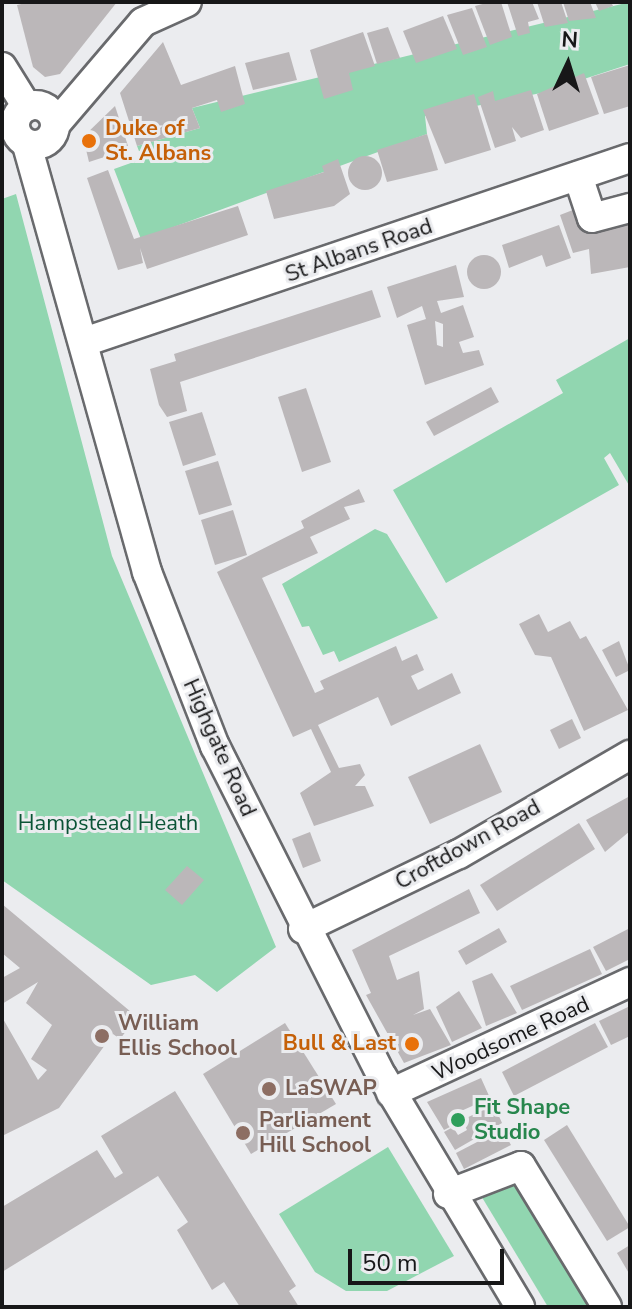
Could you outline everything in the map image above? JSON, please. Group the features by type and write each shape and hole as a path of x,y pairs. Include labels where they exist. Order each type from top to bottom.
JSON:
{"street":[{"path":"27,107 14,126 27,145 43,144 55,125 143,22 187,2"},
{"path":"2,67 27,107"},
{"path":"27,107 42,106 55,125"},
{"name":"Highgate Road","path":"27,145 87,341 147,572 215,746 303,929 391,1093 448,1194 520,1307"},
{"name":"St Albans Road","path":"87,341 630,158"},
{"path":"578,176 592,218 630,208"},
{"name":"Croftdown Road","path":"303,929 459,854 630,755"},
{"name":"Woodsome Road","path":"391,1093 630,982"},
{"path":"448,1194 521,1166 607,1307"}],"green space":[{"path":"630,2 630,64 541,93 425,116 427,134 141,239 114,169 142,159 137,146 200,128 192,108"},
{"name":"Hampstead Heath","path":"16,194 112,556 276,947 217,992 195,975 151,985 2,880 2,199"},
{"path":"630,338 630,487 610,453 604,458 619,485 446,583 393,490 563,393 556,380"},
{"path":"375,529 387,534 438,618 339,662 334,651 323,655 309,626 302,627 282,584"},
{"path":"388,1147 454,1256 387,1291 346,1291 315,1272 279,1214"},
{"path":"515,1179 598,1307 548,1307 480,1194"}],"building":[{"path":"30,2 117,2 60,74 45,77 33,67 17,5"},
{"path":"501,2 512,37 490,45 475,6"},
{"path":"507,2 532,2 539,19 528,22 530,33 518,36"},
{"path":"537,2 561,2 568,23 545,27"},
{"path":"563,2 590,2 596,18 569,21"},
{"path":"595,2 611,2 613,6 599,11"},
{"path":"472,8 487,47 463,55 447,15"},
{"path":"443,16 457,49 416,63 403,31"},
{"path":"388,27 400,58 377,64 367,33"},
{"path":"363,32 375,66 349,73 353,90 324,99 310,50"},
{"path":"163,42 181,85 235,66 245,104 221,112 217,100 192,108 200,128 137,146 120,93"},
{"path":"289,52 297,80 253,90 245,63"},
{"path":"630,65 630,106 604,114 591,77"},
{"path":"584,73 599,114 549,131 537,94"},
{"path":"531,90 544,130 521,138 512,127 516,141 495,148 478,97 493,91 495,101"},
{"path":"474,94 491,150 445,164 423,110"},
{"path":"115,106 129,149 89,162 83,137"},
{"path":"427,134 438,170 387,182 377,150"},
{"path":"365,156 377,161 382,173 377,185 365,190 353,185 348,173 353,161"},
{"path":"338,159 350,194 334,206 274,219 266,191 324,172 322,166"},
{"path":"108,170 134,239 238,206 248,235 147,269 140,248 143,263 118,270 87,178"},
{"path":"583,206 630,221 630,267 591,274 589,249 573,253 560,215"},
{"path":"559,225 571,258 546,267 542,255 509,268 502,245"},
{"path":"484,255 496,260 501,272 496,284 484,289 472,284 467,272 472,260"},
{"path":"456,265 464,297 437,301 441,313 463,305 474,337 459,342 463,353 479,350 484,365 425,385 407,325 426,319 422,306 397,318 387,287","holes":["435,321 443,324 443,347 437,345"]},
{"path":"372,290 381,317 180,382 187,411 167,417 159,405 150,369 176,361 174,354"},
{"path":"491,387 499,402 434,436 426,422"},
{"path":"306,388 331,462 302,472 278,397"},
{"path":"202,412 216,455 183,466 169,422"},
{"path":"218,461 232,505 199,515 185,471"},
{"path":"359,489 365,502 344,507 350,519 310,537 318,553 262,578 315,693 324,689 320,681 396,646 402,661 417,654 424,670 411,676 418,690 452,673 461,693 391,726 378,697 318,725 339,768 360,764 365,775 355,786 365,786 374,806 314,826 300,793 331,772 311,729 293,737 217,572 304,528 301,521"},
{"path":"233,510 247,555 215,565 201,520"},
{"path":"539,614 548,632 570,621 580,639 586,636 628,710 584,731 551,657 535,655 519,624"},
{"path":"619,641 630,670 616,677 602,650"},
{"path":"572,719 581,738 559,749 550,730"},
{"path":"480,744 502,792 430,824 408,777"},
{"path":"630,796 630,831 605,852 586,820"},
{"path":"579,823 595,849 497,911 480,885"},
{"path":"310,832 321,861 303,868 292,839"},
{"path":"187,866 204,880 182,905 165,890"},
{"path":"469,889 480,913 389,956 397,980 419,971 424,1009 413,1015 430,1009 451,1045 404,1063 366,995 371,993 352,950"},
{"path":"2,904 137,1017 120,1039 113,1034 59,1108 2,1136 2,1017 38,1080 47,1070 31,1059 52,1025 26,1003 38,982 2,1004 2,978 20,968 2,953"},
{"path":"499,928 507,942 466,965 458,951"},
{"path":"630,928 630,959 606,971 593,947"},
{"path":"590,949 602,974 522,1010 510,986"},
{"path":"492,973 517,1013 486,1026 472,981"},
{"path":"459,991 482,1028 452,1042 436,1007"},
{"path":"630,1006 630,1036 611,1045 599,1021"},
{"name":"LaSWAP","path":"285,1023 336,1104 251,1154 203,1074"},
{"path":"595,1023 608,1047 514,1096 502,1072"},
{"path":"481,1078 490,1098 450,1116 454,1125 444,1130 427,1102"},
{"path":"175,1091 296,1286 289,1291 299,1307 240,1307 224,1282 212,1290 177,1230 188,1222 158,1176 2,1272 2,1207 97,1150 115,1178 123,1173 101,1136"},
{"path":"494,1105 502,1123 455,1150 444,1132 453,1127 458,1135 467,1130 462,1120"},
{"path":"567,1125 630,1227 607,1241 544,1140"},
{"path":"502,1129 511,1145 464,1169 456,1153"},
{"path":"630,1245 630,1275 617,1253"}],"place":[{"name":"Duke of St. Albans","path":"89,141"},
{"name":"William Ellis School","path":"102,1036"},
{"name":"Bull & Last","path":"412,1044"},
{"name":"LaSWAP","path":"269,1089"},
{"name":"Fit Shape Studio","path":"458,1120"},
{"name":"Parliament Hill School","path":"243,1133"}]}
